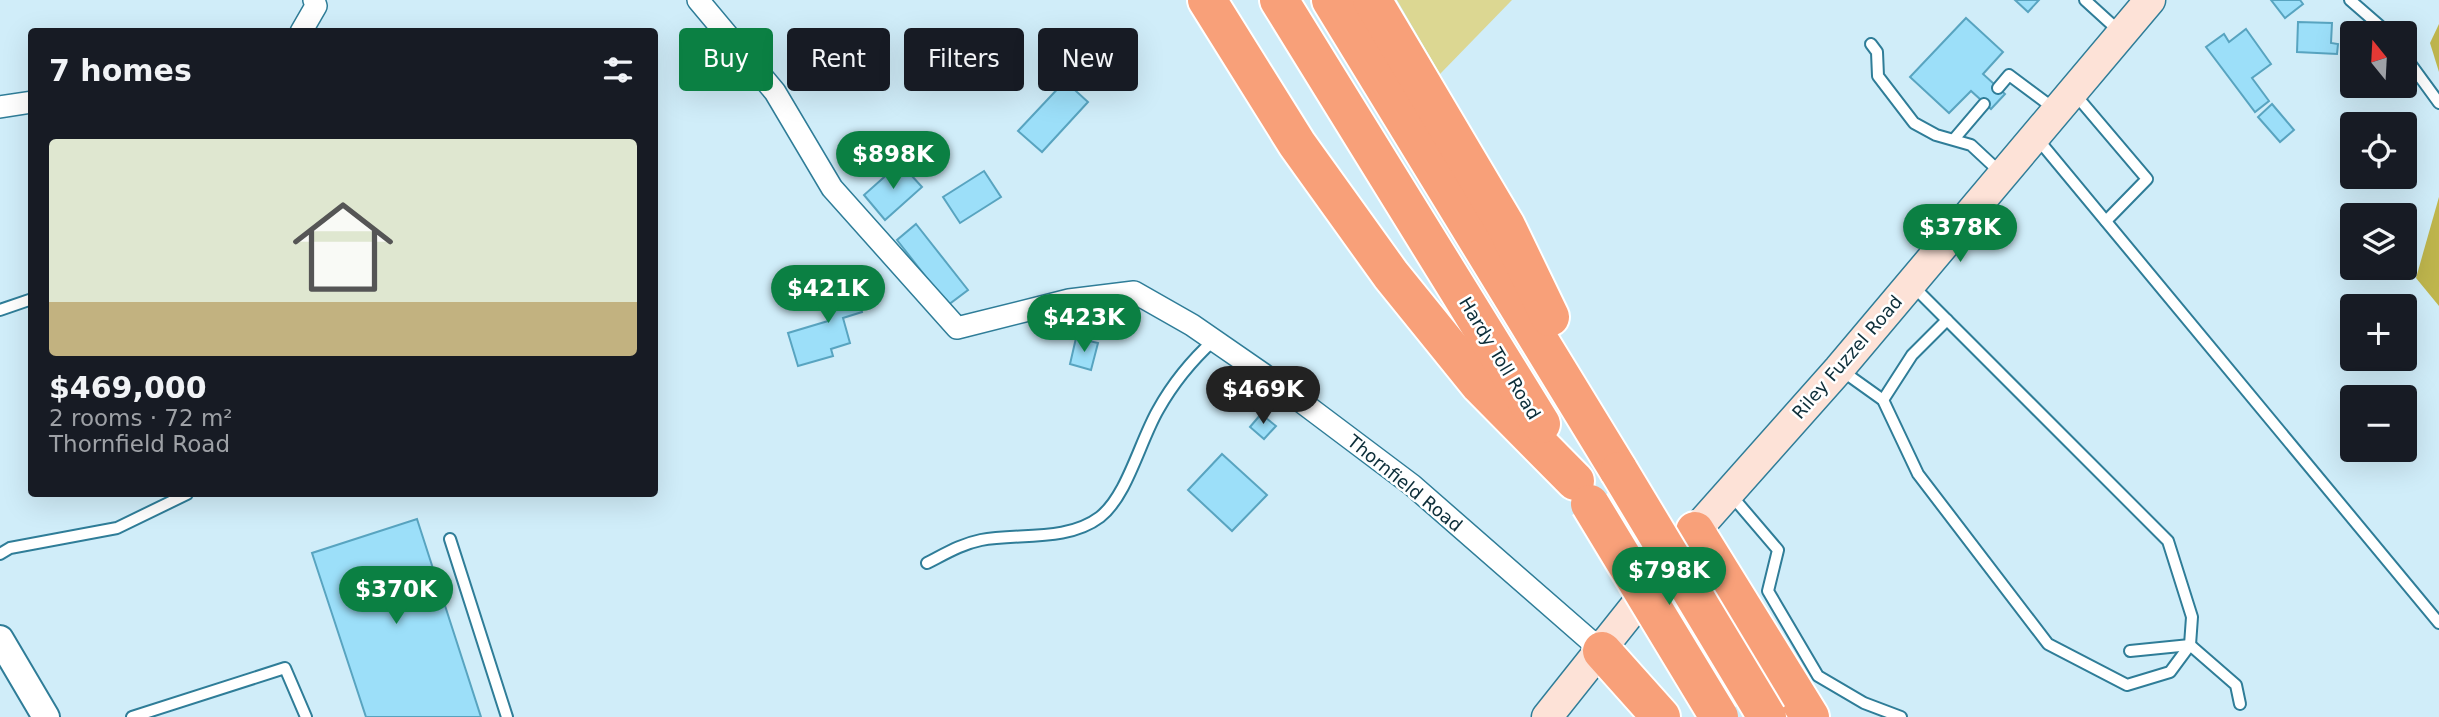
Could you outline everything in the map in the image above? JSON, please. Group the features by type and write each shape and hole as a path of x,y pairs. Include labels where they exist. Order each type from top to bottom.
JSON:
{"highway":[{"path":"1207,0 1297,144 1391,275 1480,385 1583,492"},
{"name":"Hardy Toll Road","path":"1279,0 1719,717"},
{"path":"1331,0 1767,717"},
{"path":"1372,0 1506,226 1557,331 1593,430"},
{"path":"1695,531 1810,717"},
{"path":"1602,651 1661,717"}],"main road":[{"name":"Riley Fuzzel Road","path":"1547,717 1695,531 1839,369 2150,0"}],"street":[{"name":"Thornfield Road","path":"698,0 775,92 832,188 957,328 1069,300 1134,292 1214,340 1412,485 1602,651"},
{"path":"303,28 315,3"},
{"path":"0,107 28,103"},
{"path":"0,639 46,717"}],"lane":[{"path":"2085,0 2121,33"},
{"path":"2350,0 2374,21"},
{"path":"1871,44 1877,52 1878,76 1914,123 1936,135 1955,138 1971,145 2002,174"},
{"path":"2417,73 2439,103"},
{"path":"1998,88 2009,75 2064,100 2147,179 2106,221"},
{"path":"1955,138 1984,104"},
{"path":"2034,135 2439,623"},
{"path":"1839,369 1883,400 1918,474 2048,644 2127,685 2170,673 2190,645 2192,617 2168,541 1910,283"},
{"path":"0,310 28,300"},
{"path":"1883,400 1912,355 1947,320"},
{"path":"927,563 960,546 981,540 1042,535 1081,526 1100,517 1121,489 1157,411 1182,372 1214,340"},
{"path":"1729,492 1778,550 1768,591 1818,677 1864,703 1901,717"},
{"path":"0,554 10,548 117,528 181,497"},
{"path":"450,539 507,717"},
{"path":"2130,652 2190,645 2236,685 2240,704"},
{"path":"132,717 285,668 306,717"}],"shaded area":[{"path":"1397,0 1512,0 1440,74"},
{"path":"2439,24 2439,72 2430,43"},
{"path":"2439,197 2439,306 2417,279"}],"building":[{"path":"2015,0 2039,0 2028,12"},
{"path":"2271,0 2300,0 2303,4 2285,18"},
{"path":"1966,18 2003,52 1983,74 2005,94 1991,109 1971,91 1949,113 1910,77"},
{"path":"2298,22 2332,23 2331,43 2338,44 2337,54 2297,52"},
{"path":"2246,29 2271,64 2252,78 2269,101 2255,112 2206,47 2224,34 2229,42"},
{"path":"1056,91 1076,91 1088,102 1042,152 1018,131"},
{"path":"2272,104 2294,130 2280,142 2258,117"},
{"path":"900,163 922,187 885,220 864,195"},
{"path":"984,171 1001,197 960,223 943,197"},
{"path":"916,224 968,290 948,305 897,240"},
{"path":"851,275 862,312 843,318 850,343 831,349 833,356 798,366 788,333 828,321 823,307 832,304 826,282"},
{"path":"1076,338 1098,343 1091,370 1070,364"},
{"path":"1261,414 1276,426 1264,439 1250,427"},
{"path":"1222,454 1267,495 1232,531 1188,490"},
{"path":"417,519 481,717 366,717 312,553"}]}
